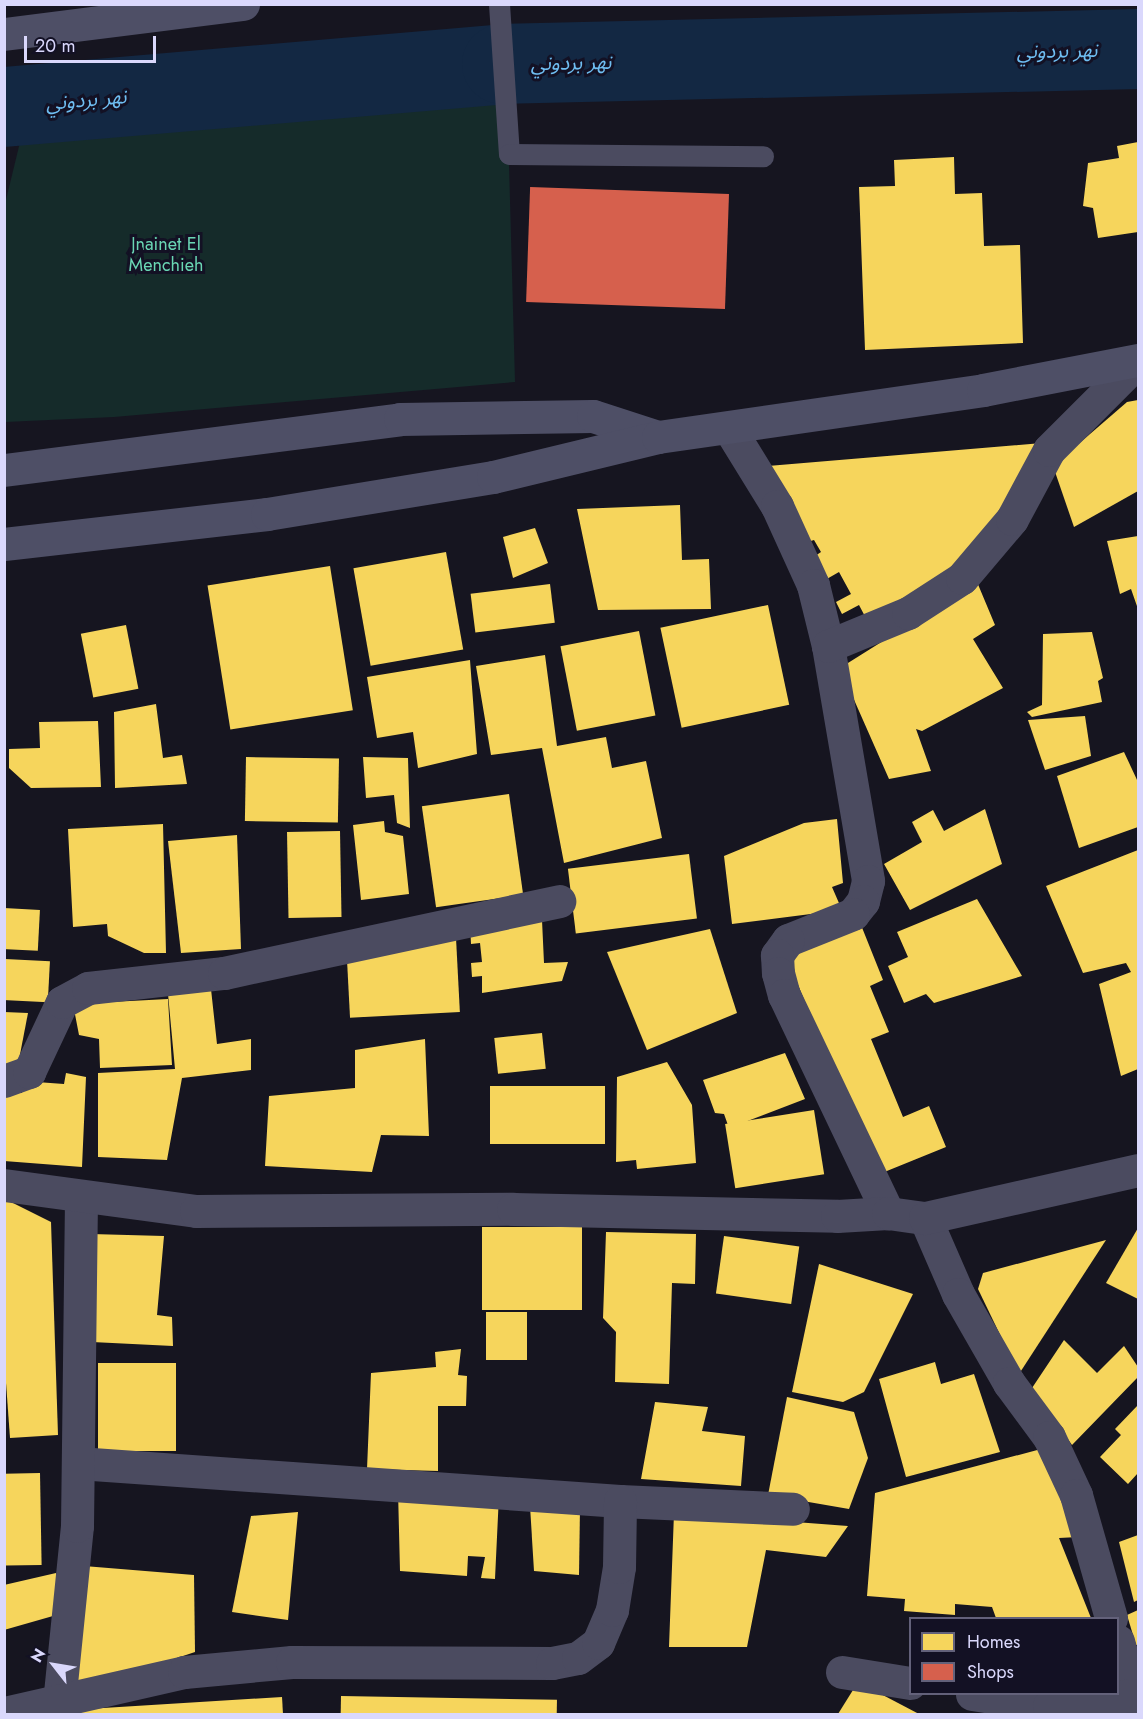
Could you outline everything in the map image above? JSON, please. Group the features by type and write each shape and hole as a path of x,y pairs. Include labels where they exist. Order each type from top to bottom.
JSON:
{"main road":[{"path":"4,34 243,4"},
{"path":"4,544 267,514 493,477 658,437 983,390 1138,361"},
{"path":"4,470 400,419 593,416 658,437"}],"street":[{"path":"828,646 908,613 962,578 1012,519 1049,450 1138,361"},
{"path":"729,428 795,543 813,585 828,646 868,881 863,901 853,914 788,940 777,955 778,973 784,995 888,1213"},
{"path":"4,1081 28,1072 62,1002 88,988 224,973 559,901"},
{"path":"4,1185 196,1211 286,1214 513,1209 837,1216 888,1213 925,1218 1138,1170"},
{"path":"59,1703 77,1526 81,1196"},
{"path":"925,1218 958,1294 1009,1383 1048,1437 1076,1495 1111,1617"},
{"path":"78,1463 620,1501 793,1509"},
{"path":"4,1713 59,1703 184,1672 292,1662 552,1663 578,1658 598,1643 610,1618 619,1567 620,1501"},
{"path":"978,1695 1049,1706 1136,1705 1119,1645"},
{"path":"842,1672 909,1683"}],"lane":[{"path":"499,4 504,37 508,154 763,156"}],"green space":[{"name":"Jnainet El Menchieh","path":"507,92 515,382 114,417 5,422 5,204 30,101"}],"building: Homes":[{"path":"1138,142 1138,232 1098,238 1093,208 1083,206 1088,163 1119,158 1117,146"},
{"path":"954,157 955,194 982,193 984,246 1020,245 1023,343 865,350 859,187 895,186 894,160"},
{"path":"1138,400 1138,491 1074,527 1053,466 1127,402"},
{"path":"1042,443 961,571 869,624 859,605 842,614 836,602 851,594 839,572 825,580 812,558 821,552 814,540 804,543 755,467"},
{"path":"680,505 682,560 709,559 711,609 598,610 577,509"},
{"path":"535,528 548,563 513,578 503,537"},
{"path":"1138,536 1138,609 1131,589 1120,594 1107,541"},
{"path":"446,552 463,649 371,666 353,568"},
{"path":"330,566 353,710 230,730 208,585"},
{"path":"977,582 995,625 973,639 1003,688 922,731 916,729 931,771 889,779 840,668"},
{"path":"550,584 555,623 475,632 471,594"},
{"path":"768,605 789,705 682,728 660,628"},
{"path":"126,625 138,689 93,698 81,634"},
{"path":"639,631 655,715 577,731 560,646"},
{"path":"1092,632 1103,678 1098,681 1102,702 1032,717 1027,712 1042,705 1043,634"},
{"path":"545,655 557,746 606,737 612,768 646,761 662,838 564,863 542,748 491,755 476,666"},
{"path":"470,660 477,754 418,768 413,732 377,738 367,677"},
{"path":"156,704 163,758 182,755 187,784 115,788 114,712"},
{"path":"1085,716 1091,756 1045,770 1028,720"},
{"path":"98,721 101,787 31,788 9,768 9,749 40,748 39,722"},
{"path":"1124,752 1138,782 1138,827 1079,848 1057,776"},
{"path":"246,757 339,759 338,823 245,821"},
{"path":"363,757 408,758 410,828 397,823 394,795 366,798"},
{"path":"509,794 523,895 436,907 422,806"},
{"path":"985,809 1002,864 910,910 884,864 922,842 912,822 933,810 944,831"},
{"path":"837,819 843,883 832,887 842,910 732,924 724,856 804,823"},
{"path":"384,821 385,832 403,836 409,894 361,900 353,825"},
{"path":"163,824 166,953 144,953 108,936 107,924 73,927 68,829"},
{"path":"340,831 342,917 289,918 287,832"},
{"path":"237,835 241,949 181,953 168,841"},
{"path":"1138,850 1138,1069 1121,1076 1099,984 1131,972 1126,963 1083,973 1046,886"},
{"path":"689,854 697,919 576,933 568,869"},
{"path":"977,899 1022,976 934,1003 926,994 904,1003 888,966 908,957 897,932"},
{"path":"4,908 40,910 38,951 4,949"},
{"path":"542,920 544,963 568,962 562,981 482,993 482,976 472,977 471,963 482,962 480,943 471,944 470,924"},
{"path":"861,925 883,980 870,986 889,1032 871,1039 903,1117 929,1106 946,1147 877,1175 786,956"},
{"path":"710,929 737,1013 647,1050 607,952"},
{"path":"456,938 460,1012 350,1018 346,944"},
{"path":"5,959 50,961 48,1002 4,1000"},
{"path":"211,989 217,1044 251,1039 251,1070 182,1078 167,1160 98,1157 98,1073 175,1069 168,994"},
{"path":"168,999 172,1065 100,1068 99,1039 79,1035 73,1004"},
{"path":"4,1012 28,1013 17,1070 4,1070"},
{"path":"542,1033 546,1069 498,1074 494,1038"},
{"path":"425,1039 429,1136 381,1135 372,1172 265,1166 269,1096 355,1088 355,1050"},
{"path":"785,1053 805,1099 729,1128 724,1114 715,1113 703,1080"},
{"path":"667,1062 692,1105 696,1163 637,1169 636,1160 616,1162 617,1077"},
{"path":"66,1073 86,1077 82,1167 4,1161 4,1092 22,1093 23,1081 64,1084"},
{"path":"490,1086 605,1086 605,1144 490,1144"},
{"path":"814,1110 824,1174 735,1188 725,1124"},
{"path":"5,1199 51,1222 58,1435 10,1438 5,1369"},
{"path":"482,1227 582,1227 582,1310 482,1310"},
{"path":"1138,1228 1138,1299 1106,1283"},
{"path":"606,1232 696,1234 695,1284 672,1283 669,1384 615,1382 616,1332 603,1318"},
{"path":"91,1234 164,1236 157,1315 172,1317 173,1346 92,1342"},
{"path":"724,1236 799,1247 791,1304 716,1293"},
{"path":"1106,1240 1019,1374 978,1289 983,1273"},
{"path":"819,1264 913,1294 864,1392 843,1402 792,1392"},
{"path":"486,1312 527,1312 527,1360 486,1360"},
{"path":"1064,1340 1097,1373 1124,1346 1138,1367 1138,1377 1072,1445 1032,1388"},
{"path":"461,1349 458,1375 467,1376 466,1406 438,1406 438,1471 367,1469 371,1373 436,1367 435,1352"},
{"path":"935,1362 941,1384 974,1374 1000,1452 906,1477 879,1379"},
{"path":"98,1363 176,1363 176,1451 98,1451"},
{"path":"787,1397 854,1412 868,1458 849,1509 768,1495"},
{"path":"655,1402 708,1407 702,1431 745,1436 741,1486 641,1479"},
{"path":"1138,1405 1138,1473 1128,1484 1100,1457 1121,1435 1115,1429"},
{"path":"1041,1449 1078,1537 1059,1538 1091,1617 996,1617 992,1607 955,1604 955,1615 904,1611 905,1599 867,1596 875,1493"},
{"path":"40,1473 42,1565 6,1566 4,1474"},
{"path":"398,1490 499,1495 495,1579 481,1578 485,1557 468,1556 467,1576 400,1571"},
{"path":"530,1506 580,1507 579,1575 534,1571"},
{"path":"298,1512 288,1620 232,1612 251,1516"},
{"path":"674,1513 848,1526 826,1557 766,1550 747,1647 669,1647"},
{"path":"1138,1535 1138,1600 1134,1602 1119,1542"},
{"path":"84,1566 194,1575 195,1652 75,1692"},
{"path":"56,1573 67,1612 4,1630 4,1585"},
{"path":"1138,1610 1138,1645 1136,1645 1127,1615"},
{"path":"858,1682 919,1714 838,1714"},
{"path":"341,1696 557,1700 557,1714 341,1714"},
{"path":"282,1697 283,1714 71,1714 71,1710"}],"building: Shops":[{"path":"530,187 729,194 725,309 526,302"}],"waterway":[{"name":"نهر بردوني","path":"4,107 502,64 1138,49"}]}
